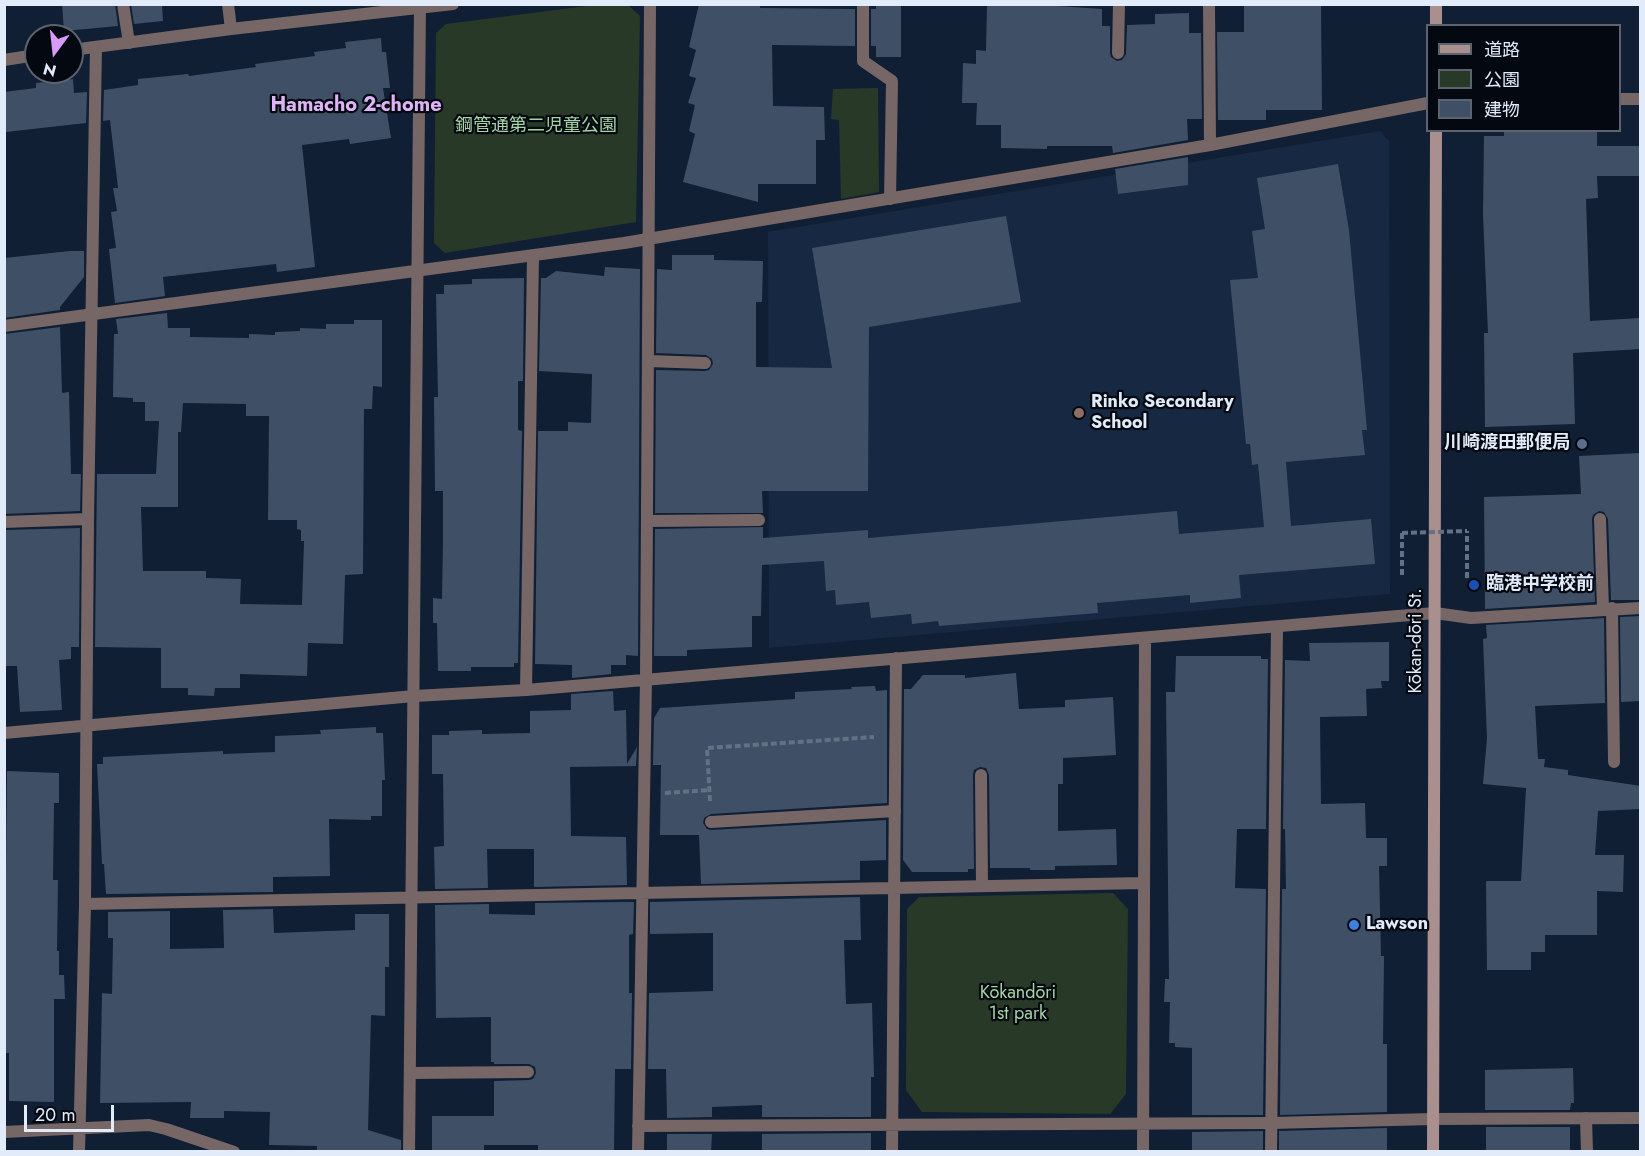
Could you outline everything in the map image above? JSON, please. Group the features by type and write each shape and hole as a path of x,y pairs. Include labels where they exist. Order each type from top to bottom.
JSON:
{"street":[{"path":"123,4 129,43"},
{"path":"228,4 231,28"},
{"path":"84,48 231,28 453,4"},
{"path":"638,1152 646,679 650,4"},
{"path":"863,4 863,61 891,81 890,199"},
{"path":"1118,53 1119,4"},
{"path":"1209,4 1210,145"},
{"path":"1436,4 1436,24"},
{"path":"409,1152 420,7"},
{"path":"79,1152 85,904 88,519 96,47"},
{"path":"4,60 24,57"},
{"path":"1621,99 1641,99"},
{"path":"4,326 417,270 533,257 649,239 1210,145 1426,103"},
{"name":"Kōkan-dōri St.","path":"1432,1152 1436,132"},
{"path":"526,690 533,257"},
{"path":"648,361 705,363"},
{"path":"4,522 88,519"},
{"path":"1600,519 1607,609 1614,762"},
{"path":"647,521 759,520"},
{"path":"4,734 414,696 526,690 1435,613 1471,618 1641,608"},
{"path":"1271,1152 1277,627"},
{"path":"1143,1152 1145,638"},
{"path":"892,1152 896,658"},
{"path":"981,775 982,886"},
{"path":"711,822 895,811"},
{"path":"85,904 1143,883"},
{"path":"410,1073 528,1072"},
{"path":"1586,1118 1587,1152"},
{"path":"638,1126 1271,1123 1433,1119 1641,1118"},
{"path":"4,1132 149,1125 234,1152"}],"path":[{"path":"1402,575 1402,533 1467,531 1467,578"},
{"path":"711,822 707,748 896,735"},
{"path":"643,794 710,790"}],"shaded area":[{"name":"Rinko Secondary School","path":"1380,131 1389,141 1390,594 769,648 768,232"}],"green space":[{"name":"鋼管通第二児童公園","path":"602,4 628,5 640,16 636,222 445,253 434,243 436,33 446,24"},
{"path":"878,88 879,192 841,199 839,120 831,119 833,89"},
{"name":"Kōkandōri 1st park","path":"1113,893 1128,909 1126,1094 1110,1114 922,1112 906,1090 907,909 919,897"}],"building":[{"path":"62,4 115,4 118,26 84,29 84,24 63,24"},
{"path":"131,4 162,4 163,21 134,24"},
{"path":"699,4 760,4 760,8 855,9 855,46 772,45 773,106 824,107 825,140 816,140 816,184 758,184 758,202 683,182 695,134 689,131 695,105 688,103 696,78 689,76 696,50 689,47"},
{"path":"876,4 901,4 901,57 876,57 876,46 871,46 871,9 876,9"},
{"path":"987,4 1029,4 1102,9 1102,26 1110,26 1110,53 1111,57 1117,61 1122,60 1126,54 1127,25 1155,24 1155,14 1189,13 1189,33 1201,33 1202,119 1187,119 1188,140 1113,153 1112,146 1047,146 1047,149 1001,148 1001,125 976,125 977,103 962,103 963,63 976,64 976,50 986,51"},
{"path":"1244,4 1321,4 1322,110 1266,110 1266,120 1218,120 1217,32 1244,32"},
{"path":"381,38 382,52 386,52 390,88 383,88 391,138 350,144 349,139 302,145 315,267 277,272 276,264 163,277 165,296 115,303 109,249 116,248 111,212 117,211 113,188 118,188 110,120 103,121 104,90 138,85 138,79 188,74 189,76 315,56 314,52 346,48 345,42"},
{"path":"36,84 73,84 74,93 87,92 86,123 6,132 4,92 36,88"},
{"path":"1504,132 1597,132 1597,146 1640,146 1640,176 1597,176 1598,198 1586,199 1590,321 1640,318 1641,349 1573,353 1575,424 1485,427 1484,333 1488,333 1483,215 1484,136 1504,136"},
{"path":"1188,157 1188,185 1118,194 1115,169"},
{"path":"1338,164 1349,230 1367,430 1362,430 1365,455 1286,462 1291,526 1371,519 1375,564 1239,575 1241,598 1190,603 1190,595 1097,603 1098,613 939,626 938,621 912,624 911,614 871,618 869,602 836,605 835,590 826,591 824,561 762,565 761,616 752,616 752,647 687,650 687,656 654,656 655,529 763,527 763,538 868,530 868,538 1177,511 1179,534 1264,527 1258,464 1252,465 1250,444 1246,444 1230,280 1258,278 1252,231 1265,229 1257,178"},
{"path":"1006,216 1021,302 869,327 868,491 762,491 763,513 655,513 656,370 705,371 709,370 713,364 712,359 706,355 656,353 657,269 672,270 672,255 714,255 714,260 763,261 762,302 756,302 756,367 832,368 812,248"},
{"path":"84,251 84,277 60,310 4,318 4,258"},
{"path":"605,267 640,269 638,656 626,655 626,665 611,665 611,674 572,678 572,665 535,664 538,431 568,431 568,422 591,423 592,374 539,371 541,278 546,278 556,271 604,276"},
{"path":"524,278 523,381 518,381 518,430 522,431 518,663 514,663 514,667 471,667 471,671 438,671 437,623 433,623 433,598 442,599 443,491 435,491 434,397 438,397 436,294 444,294 444,285 472,284 472,279"},
{"path":"167,313 168,328 190,328 190,337 249,338 249,334 275,335 275,332 300,331 300,328 326,329 326,324 354,324 354,320 382,320 382,387 373,386 372,409 364,409 363,574 345,575 343,644 308,643 307,676 240,674 240,688 215,688 214,696 188,695 188,688 161,688 161,648 95,647 97,474 156,474 159,421 145,421 145,402 133,402 133,398 113,397 114,334 118,334 116,319","holes":["183,403 246,404 246,416 269,416 268,520 297,520 297,529 301,530 301,541 304,541 302,605 240,604 241,579 206,578 206,571 143,571 141,507 178,507 178,432 181,432"]},
{"path":"60,327 62,393 69,392 71,474 81,474 80,511 4,514 4,334"},
{"path":"1641,453 1641,600 1611,600 1608,519 1604,512 1599,511 1593,515 1592,519 1595,602 1485,609 1484,497 1581,494 1579,456"},
{"path":"80,528 79,647 71,647 71,659 59,660 62,710 20,712 17,666 4,666 4,530"},
{"path":"1641,616 1641,701 1621,702 1620,617"},
{"path":"1604,618 1605,703 1535,706 1538,759 1545,759 1544,767 1568,770 1568,775 1641,786 1641,809 1598,811 1595,855 1624,855 1623,892 1597,891 1597,935 1545,935 1545,952 1531,952 1531,970 1487,970 1486,881 1521,881 1526,788 1483,784 1487,738 1483,639 1487,638 1486,625"},
{"path":"1389,642 1389,681 1381,681 1382,688 1366,689 1367,716 1320,717 1321,804 1365,803 1366,838 1387,838 1387,866 1379,866 1381,956 1384,956 1383,1044 1387,1044 1387,1112 1280,1115 1282,889 1286,889 1285,829 1283,829 1285,660 1310,661 1309,643"},
{"path":"1176,656 1261,656 1261,659 1268,659 1266,829 1237,829 1235,888 1266,889 1263,1115 1192,1115 1192,1048 1175,1047 1175,1043 1169,1043 1170,1002 1164,1002 1165,979 1169,979 1166,692 1175,692"},
{"path":"1016,673 1019,709 1065,707 1065,700 1113,697 1116,755 1063,758 1063,784 1058,784 1058,831 1116,829 1117,865 1055,866 1055,870 990,868 989,775 986,768 980,767 974,770 973,775 974,869 968,869 968,872 912,872 903,860 904,689 911,689 923,675 965,675 965,678"},
{"path":"875,686 876,691 887,690 887,803 711,814 704,818 703,823 707,829 711,830 886,820 886,860 860,861 860,880 701,884 699,835 660,835 661,765 653,765 654,718 660,708 795,699 795,692"},
{"path":"613,691 614,711 626,710 627,764 637,747 636,766 570,767 571,836 626,837 627,885 534,887 534,849 487,849 488,888 435,889 434,847 444,846 443,774 432,774 432,735 449,735 449,731 482,730 482,734 530,733 530,711 571,710 571,694"},
{"path":"376,727 376,733 383,733 385,780 382,780 382,816 371,816 371,820 329,819 330,876 273,877 273,892 106,894 104,864 102,864 97,764 103,764 103,757 223,751 223,754 275,752 275,736 321,734 320,730"},
{"path":"7,771 59,773 59,803 54,803 53,880 58,880 57,951 59,951 59,975 64,975 65,999 54,999 54,1102 9,1101 9,1053 4,1053"},
{"path":"860,897 861,940 844,940 846,1004 872,1003 874,1077 871,1077 871,1117 762,1117 762,1105 712,1107 712,1117 667,1118 666,1069 648,1069 649,993 713,991 713,933 650,934 650,902"},
{"path":"634,902 633,934 629,935 629,993 632,993 631,1069 615,1069 614,1152 538,1152 538,1145 484,1145 484,1150 432,1151 432,1116 494,1116 494,1081 529,1080 533,1079 536,1073 535,1067 529,1064 494,1064 491,1062 491,1017 436,1018 435,905 489,904 489,914 535,915 535,903"},
{"path":"273,909 274,933 355,930 355,914 389,914 389,967 385,967 385,1016 371,1015 368,1130 401,1140 401,1152 317,1152 317,1146 269,1145 270,1112 224,1111 224,1118 190,1118 191,1102 100,1103 102,993 112,994 113,938 108,938 108,912 170,911 170,949 224,948 223,910"},
{"path":"1573,1068 1574,1103 1571,1103 1570,1110 1485,1110 1485,1070"},
{"path":"1486,1127 1570,1127 1570,1152 1486,1152"},
{"path":"1387,1128 1387,1152 1279,1152 1279,1131"},
{"path":"1263,1131 1263,1152 1192,1152 1192,1132"},
{"path":"871,1133 871,1152 762,1152 762,1134"},
{"path":"667,1134 712,1134 711,1152 667,1152"}],"place":[{"name":"Rinko Secondary School","path":"1079,413"},
{"name":"川崎渡田郵便局","path":"1582,444"},
{"name":"臨港中学校前","path":"1474,585"},
{"name":"Lawson","path":"1354,925"}],"district":[{"name":"Hamacho 2-chome","path":"356,106"}]}
